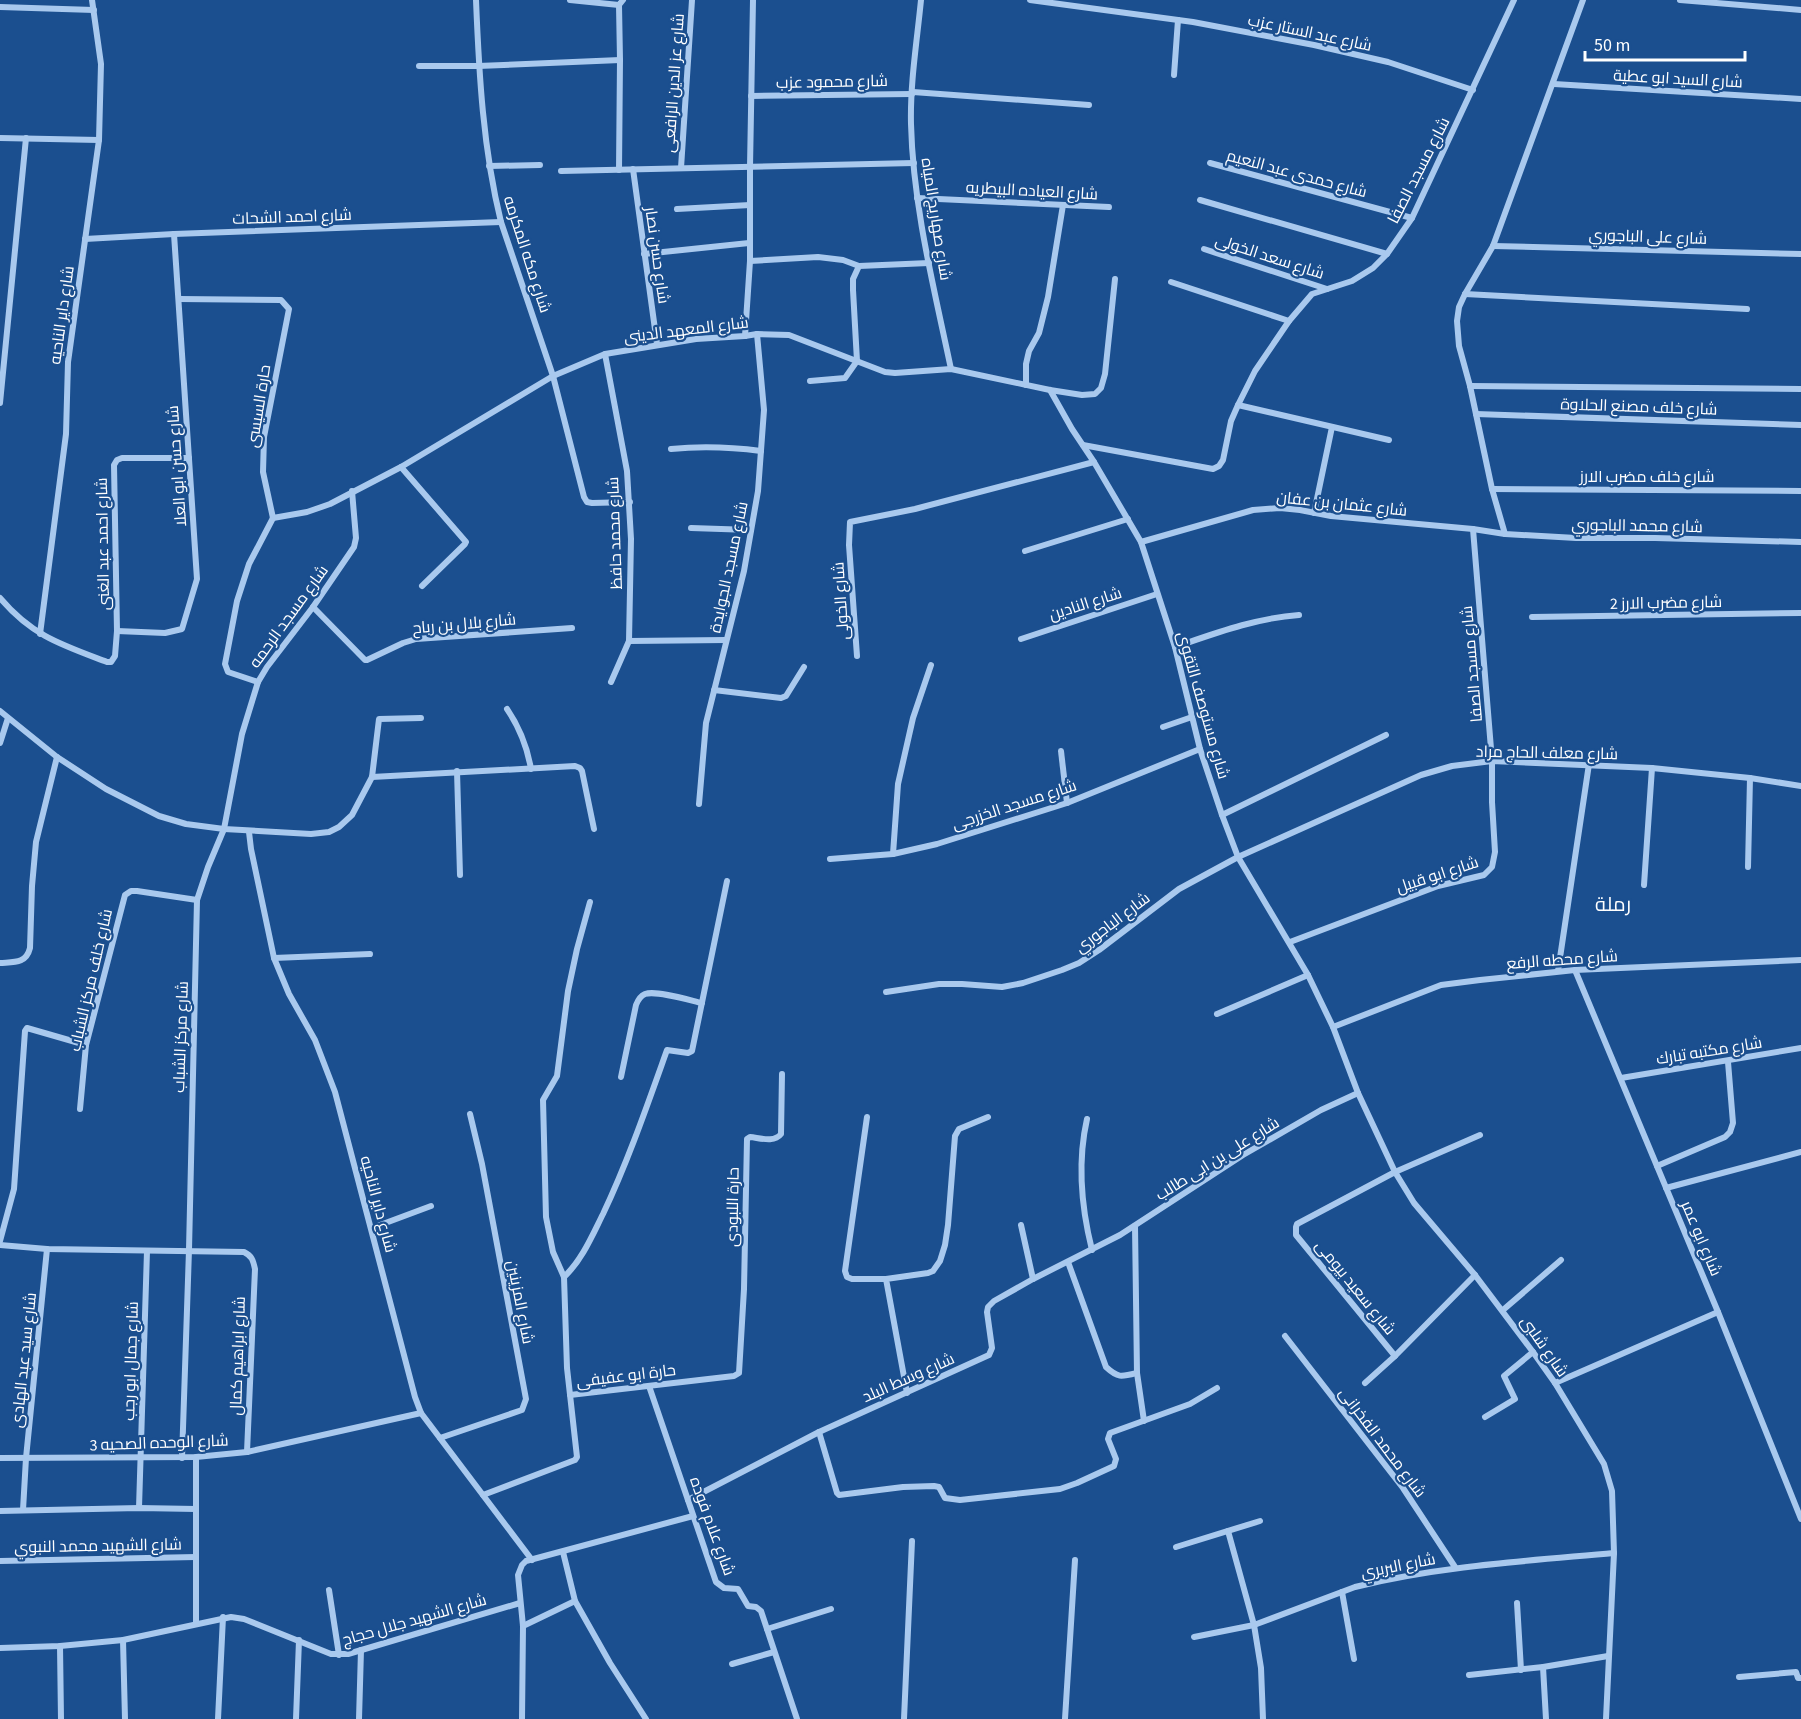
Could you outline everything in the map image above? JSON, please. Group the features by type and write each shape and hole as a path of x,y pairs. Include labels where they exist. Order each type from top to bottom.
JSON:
{"street":[{"name":"شارع داير الناحيه","path":"40,634 65,443 68,362 99,140 101,64 92,0"},
{"name":"شارع مكه المكرمه","path":"476,0 478,66 489,166 501,222 554,376 584,497 587,502 591,503 630,502"},
{"path":"570,0 621,3 619,170"},
{"name":"شارع عز الدين الرافعى","path":"681,168 693,0"},
{"path":"745,336 750,261 753,0"},
{"name":"شارع صهاريج المياه","path":"921,0 911,123 914,163 917,198 951,369"},
{"name":"شارع عبد الستار عزب","path":"1030,0 1178,20 1325,47 1388,62 1473,90"},
{"name":"شارع مسجد الصفا","path":"1083,446 1213,469 1219,466 1223,460 1231,421 1238,405 1255,371 1289,321 1312,294 1352,280 1373,268 1387,254 1412,218 1514,0"},
{"path":"1505,534 1492,489 1459,346 1457,333 1459,307 1493,246 1583,0"},
{"path":"1680,0 1801,10"},
{"path":"0,7 94,10"},
{"path":"1174,75 1178,20"},
{"path":"419,66 620,60"},
{"name":"شارع السيد ابو عطية","path":"1554,84 1801,99"},
{"name":"شارع محمود عزب","path":"751,96 913,93 1089,105"},
{"path":"0,138 99,140"},
{"path":"0,403 26,138"},
{"path":"561,171 914,163"},
{"name":"شارع حمدى عبد النعيم","path":"1210,163 1412,218"},
{"path":"489,166 540,165"},
{"name":"شارع حسن نصار","path":"633,169 657,344"},
{"name":"شارع العياده البيطريه","path":"917,198 1109,207"},
{"path":"1200,200 1387,254"},
{"path":"677,209 750,205"},
{"path":"1026,385 1026,364 1029,351 1039,333 1048,297 1063,205"},
{"name":"شارع احمد الشحات","path":"85,239 501,222"},
{"name":"شارع حسن ابو العلا","path":"117,631 165,633 179,630 184,626 197,579 174,234"},
{"path":"644,254 749,243"},
{"name":"شارع على الباجوري","path":"1493,246 1801,254"},
{"name":"شارع سعد الخولى","path":"1204,249 1328,289"},
{"path":"750,261 818,257 843,260 859,266 929,263"},
{"path":"810,381 845,378 857,361 853,279 859,266"},
{"name":"شارع المعهد الدينى","path":"273,518 307,512 330,504 401,467 554,376 605,354 657,344 757,334 789,335 895,374 951,369 1050,390 1095,394 1101,388 1105,374 1115,279"},
{"path":"1171,282 1289,321"},
{"path":"1465,294 1747,309"},
{"name":"حارة السيسى","path":"179,299 281,300 289,309 264,437 263,472 273,518"},
{"name":"شارع مسجد الجوايدة","path":"699,804 706,723 744,571 758,491 764,410 757,334"},
{"name":"شارع محمد حافظ","path":"605,354 627,471 631,539 628,641 611,682"},
{"path":"1470,386 1801,389"},
{"name":"شارع مستوصف التقوى","path":"1050,390 1141,542 1175,647 1200,749 1238,857 1290,942 1333,1027"},
{"path":"1238,405 1389,441"},
{"name":"شارع خلف مصنع الحلاوة","path":"1476,414 1801,424"},
{"path":"1314,513 1332,427"},
{"path":"671,449 701,446 761,451"},
{"name":"شارع احمد عبد الغنى","path":"40,634 111,662 115,657 117,631 114,465 122,458 189,458"},
{"name":"شارع الخولى","path":"857,656 849,545 849,524 852,520 915,509 1095,462"},
{"path":"401,467 466,542 422,586"},
{"name":"شارع خلف مضرب الارز","path":"1492,489 1801,491"},
{"name":"شارع مسجد الرحمه","path":"224,830 242,734 258,682 313,607 355,542 352,491"},
{"name":"شارع عثمان بن عفان","path":"1141,542 1253,510 1280,508 1331,516 1473,529"},
{"path":"258,682 228,672 225,664 237,601 249,564 273,518"},
{"path":"1025,551 1128,519"},
{"path":"691,528 751,531"},
{"name":"شارع مسجد الصفا","path":"1473,529 1492,760"},
{"name":"شارع محمد الباجوري","path":"1473,529 1505,534 1576,538 1801,542"},
{"name":"شارع النادين","path":"1021,639 1157,594"},
{"path":"0,598 40,634"},
{"name":"شارع بلال بن رباح","path":"313,607 364,660 416,639 572,628"},
{"name":"شارع مضرب الارز 2","path":"1532,617 1801,613"},
{"path":"1175,647 1257,621 1299,615"},
{"path":"628,641 726,640"},
{"path":"893,854 898,784 913,717 931,665"},
{"path":"714,690 781,698 786,696 804,667"},
{"path":"507,709 519,727 527,747 531,769"},
{"path":"0,711 57,757 106,789 159,816 186,824 224,830 321,833 339,827 352,815 372,777 379,719 421,718"},
{"path":"1163,727 1192,717"},
{"path":"0,743 8,718"},
{"path":"1222,814 1386,735"},
{"name":"شارع مسجد الخزرجى","path":"830,859 893,854 937,844 1067,803 1200,749"},
{"path":"1060,751 1067,803"},
{"path":"0,963 18,962 29,955 36,842 57,757"},
{"name":"شارع معلف الحاج مراد","path":"1238,857 1421,775 1452,766 1492,760 1652,768 1750,778 1801,786"},
{"name":"شارع ابو قبيل","path":"1290,942 1438,886 1484,875 1489,871 1495,852 1492,760"},
{"path":"1558,971 1589,764"},
{"path":"372,777 575,766 580,768 584,777 594,829"},
{"path":"1644,885 1652,768"},
{"path":"457,771 460,875"},
{"path":"1748,867 1750,778"},
{"name":"شارع مركز الشباب","path":"182,1458 197,900 224,830"},
{"name":"شارع داير الناحيه","path":"249,831 274,958 289,994 315,1040 335,1092 421,1413 529,1561"},
{"name":"شارع الباجوري","path":"886,992 939,984 1002,987 1023,983 1062,970 1079,963 1099,950 1179,889 1238,857"},
{"path":"564,1277 583,1251 622,1175 667,1050 692,1052 727,881"},
{"name":"شارع خلف مركز الشباب","path":"80,1109 86,1045 125,895 131,891 137,891 197,900"},
{"path":"570,1395 564,1277 553,1252 546,1217 543,1100 558,1071 568,991 590,902"},
{"path":"274,958 370,954"},
{"name":"شارع محطه الرفع","path":"1333,1027 1441,985 1558,971 1801,960"},
{"name":"شارع ابو عمر","path":"1575,970 1658,1166 1801,1519"},
{"path":"1217,1014 1308,975"},
{"path":"621,1077 636,1005 640,997 647,993 655,993 702,1003"},
{"name":"شارع شلبى","path":"1333,1027 1358,1093 1395,1172 1414,1203 1503,1310 1555,1383 1604,1464 1612,1491 1614,1553 1606,1719"},
{"path":"0,1241 14,1189 17,1166 25,1031 27,1028 86,1045"},
{"name":"شارع مكتبه تبارك","path":"1621,1078 1728,1062 1801,1048"},
{"path":"1658,1166 1725,1137 1730,1132 1733,1123 1728,1062"},
{"name":"حارة اللبودى","path":"739,1373 744,1289 747,1139 750,1137 773,1139 778,1138 781,1134 782,1074"},
{"name":"شارع على بن ابى طالب","path":"1092,1250 1135,1226 1243,1155 1321,1110 1358,1093"},
{"name":"شارع المزينين","path":"440,1438 522,1410 526,1399 482,1164 470,1114"},
{"path":"867,1117 844,1271 852,1279 886,1279 933,1271 940,1261 945,1245 955,1136 959,1129 988,1117"},
{"path":"1087,1119 1081,1156 1081,1197 1092,1250"},
{"path":"1395,1172 1480,1135"},
{"path":"1666,1188 1801,1152"},
{"name":"شارع سعيد بيومى","path":"1395,1172 1297,1224 1296,1227 1296,1235 1395,1356"},
{"path":"372,1228 431,1206"},
{"path":"1021,1225 1033,1278"},
{"path":"1135,1226 1137,1373 1144,1421"},
{"path":"0,1245 47,1249 189,1250"},
{"name":"شارع سيد عبد الهادى","path":"23,1510 47,1249"},
{"name":"شارع ابراهيم كمال","path":"189,1250 244,1252 254,1261 247,1452"},
{"name":"شارع وسط البلد","path":"688,1500 819,1432 988,1355 992,1348 988,1307 1033,1278 1092,1250"},
{"name":"شارع جمال ابو رجب","path":"139,1508 147,1251"},
{"path":"1503,1310 1561,1260"},
{"path":"1068,1262 1106,1367 1115,1376 1137,1373"},
{"path":"1365,1383 1475,1275"},
{"path":"886,1279 907,1393"},
{"path":"1555,1383 1718,1312"},
{"name":"شارع محمد الفخرانى","path":"1285,1336 1403,1488 1455,1567"},
{"path":"1485,1417 1515,1399 1504,1376 1533,1352"},
{"name":"حارة ابو عفيفى","path":"483,1495 575,1460 577,1457 570,1395 734,1376 739,1373"},
{"name":"شارع علام فوده","path":"649,1386 716,1582 724,1588 738,1589 748,1606 759,1608 798,1719"},
{"path":"819,1432 839,1495 903,1487 934,1486 939,1488 945,1498 960,1500 1060,1489 1114,1466 1116,1459 1108,1439 1110,1433 1190,1404 1217,1388"},
{"name":"شارع الوحده الصحيه 3","path":"0,1458 182,1458 247,1452 421,1413"},
{"path":"196,1457 196,1623"},
{"path":"0,1511 196,1509"},
{"path":"522,1719 523,1626 518,1575 529,1561 693,1516"},
{"path":"1176,1547 1260,1521"},
{"path":"1228,1531 1254,1625 1261,1668 1263,1719"},
{"path":"904,1719 912,1541"},
{"path":"562,1552 575,1600 600,1647 626,1686 638,1710 646,1719"},
{"name":"شارع البربري","path":"1194,1637 1254,1625 1370,1583 1455,1567 1614,1553"},
{"name":"شارع الشهيد محمد النبوي","path":"0,1561 196,1557"},
{"path":"1065,1719 1075,1560"},
{"path":"329,1590 339,1655"},
{"path":"1342,1592 1354,1659"},
{"path":"523,1626 575,1600"},
{"name":"شارع الشهيد جلال حجاج","path":"0,1648 60,1646 123,1640 223,1617 244,1619 331,1654 339,1655 520,1603"},
{"path":"1517,1603 1521,1670"},
{"path":"767,1629 831,1609"},
{"path":"218,1719 223,1617"},
{"path":"123,1640 125,1719"},
{"path":"296,1719 299,1640"},
{"path":"60,1646 61,1719"},
{"path":"359,1719 361,1650"},
{"path":"732,1664 774,1652"},
{"path":"1469,1675 1544,1667 1608,1656"},
{"path":"1544,1667 1546,1719"},
{"path":"1739,1677 1796,1672 1798,1678 1801,1678"}],"district":[{"name":"رملة","path":"1613,904"}]}
